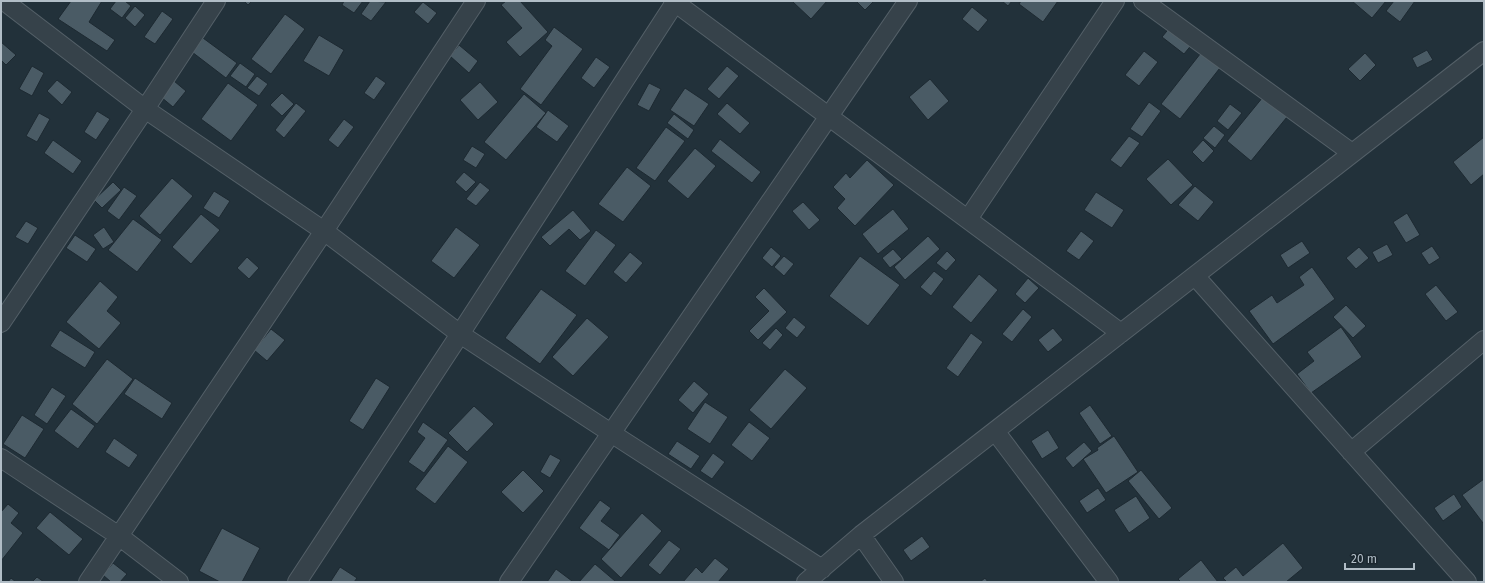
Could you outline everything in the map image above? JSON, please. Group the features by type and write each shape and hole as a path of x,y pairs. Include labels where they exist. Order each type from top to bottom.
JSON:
{"street":[{"path":"4,1 145,109 324,231 460,334 610,433 822,569"},
{"path":"1,323 216,1"},
{"path":"88,582 324,231 476,1"},
{"path":"509,582 908,1"},
{"path":"968,219 1115,1"},
{"path":"1143,1 1352,153"},
{"path":"297,582 675,2 1121,333"},
{"path":"806,582 861,535 1484,51"},
{"path":"1194,276 1467,582"},
{"path":"1351,452 1484,340"},
{"path":"995,431 1109,582"},
{"path":"1,458 119,536 180,582"},
{"path":"861,535 894,582"}],"building":[{"path":"71,1 102,1 89,22 115,40 107,51 58,19"},
{"path":"116,1 125,1 131,6 122,18 110,9"},
{"path":"244,1 252,1 248,5"},
{"path":"344,1 363,1 354,13 342,5"},
{"path":"370,1 386,2 371,21 361,14"},
{"path":"506,1 520,1 548,32 520,57 506,42 522,28 501,5"},
{"path":"827,1 811,19 793,2"},
{"path":"856,1 874,1 865,10"},
{"path":"1002,1 1012,1 1008,6"},
{"path":"1021,1 1058,1 1043,22 1019,4"},
{"path":"1352,1 1386,1 1372,18"},
{"path":"1394,1 1415,1 1400,22 1386,11"},
{"path":"423,2 437,13 428,24 414,12"},
{"path":"135,6 145,15 135,27 125,18"},
{"path":"972,7 988,20 978,32 962,19"},
{"path":"162,11 173,19 155,44 144,37"},
{"path":"285,14 305,29 271,74 251,59"},
{"path":"1171,26 1193,43 1184,54 1162,37"},
{"path":"554,27 583,49 541,105 520,89 552,46 545,40"},
{"path":"319,35 344,50 329,76 303,61"},
{"path":"203,38 237,63 226,78 192,52"},
{"path":"1,42 16,55 6,65 1,60"},
{"path":"459,45 478,61 469,73 450,56"},
{"path":"1204,49 1223,64 1180,119 1161,104"},
{"path":"1427,50 1433,60 1417,68 1412,58"},
{"path":"1144,51 1158,62 1139,86 1125,75"},
{"path":"1365,53 1376,65 1360,81 1348,69"},
{"path":"596,57 610,67 594,88 581,78"},
{"path":"240,63 255,74 246,87 230,76"},
{"path":"32,66 44,73 32,96 19,89"},
{"path":"727,66 739,76 719,99 707,89"},
{"path":"168,76 186,91 173,107 155,92"},
{"path":"257,76 268,84 259,96 247,88"},
{"path":"376,76 386,83 374,100 364,93"},
{"path":"930,79 949,101 928,120 909,97"},
{"path":"57,80 72,92 62,105 47,91"},
{"path":"480,82 498,102 478,120 460,100"},
{"path":"228,83 258,105 231,141 201,119"},
{"path":"649,83 661,89 649,111 637,105"},
{"path":"685,88 709,104 694,126 670,110"},
{"path":"282,93 294,104 282,116 270,105"},
{"path":"524,94 546,113 506,160 484,142"},
{"path":"1263,97 1287,117 1251,161 1227,141"},
{"path":"1149,102 1161,111 1142,137 1130,129"},
{"path":"296,103 306,111 284,138 275,130"},
{"path":"727,103 750,123 740,134 717,114"},
{"path":"1230,104 1242,113 1228,130 1217,121"},
{"path":"548,110 569,126 557,142 536,127"},
{"path":"97,111 110,119 96,140 84,132"},
{"path":"39,113 50,119 37,142 26,136"},
{"path":"674,114 694,130 688,139 667,123"},
{"path":"344,119 354,127 338,148 328,140"},
{"path":"1214,126 1225,135 1215,148 1203,138"},
{"path":"666,127 685,141 655,181 636,168"},
{"path":"1129,136 1140,143 1121,168 1110,160"},
{"path":"1484,137 1484,174 1471,185 1453,162"},
{"path":"720,139 761,172 752,183 711,151"},
{"path":"53,140 82,161 73,174 44,153"},
{"path":"1203,140 1214,151 1203,163 1192,152"},
{"path":"472,146 485,154 476,168 463,160"},
{"path":"695,148 716,166 688,199 667,181"},
{"path":"1168,159 1193,185 1171,205 1146,179"},
{"path":"867,160 894,185 855,226 837,208 845,199 833,187 846,173 850,178"},
{"path":"627,167 651,186 623,222 598,204"},
{"path":"464,172 476,182 466,192 455,182"},
{"path":"172,178 193,196 160,235 139,216"},
{"path":"113,182 121,190 102,208 94,200"},
{"path":"480,182 490,190 476,206 466,199"},
{"path":"1195,186 1214,202 1198,221 1178,205"},
{"path":"124,187 137,196 119,220 107,211"},
{"path":"214,191 230,201 219,218 203,208"},
{"path":"1096,192 1124,210 1112,228 1084,210"},
{"path":"803,202 820,220 809,230 792,211"},
{"path":"893,209 909,229 878,254 862,234"},
{"path":"573,210 591,231 580,240 569,229 550,246 541,237"},
{"path":"1407,213 1420,235 1406,243 1393,222"},
{"path":"201,214 220,230 191,264 172,247"},
{"path":"133,219 162,240 137,272 108,250"},
{"path":"26,221 38,228 28,244 15,237"},
{"path":"104,227 114,242 103,249 93,235"},
{"path":"456,227 480,245 454,278 431,261"},
{"path":"596,230 616,245 585,286 565,271"},
{"path":"1081,231 1094,241 1079,260 1066,251"},
{"path":"75,235 96,249 87,262 66,248"},
{"path":"928,236 940,249 905,280 894,267"},
{"path":"1302,241 1310,253 1288,268 1280,255"},
{"path":"1387,244 1393,255 1378,263 1372,252"},
{"path":"1432,246 1440,258 1429,265 1421,253"},
{"path":"771,247 781,256 772,267 762,258"},
{"path":"1359,247 1369,258 1356,269 1346,258"},
{"path":"893,249 902,259 890,268 882,258"},
{"path":"947,251 956,260 946,271 936,263"},
{"path":"630,252 643,263 626,283 613,272"},
{"path":"784,256 794,264 784,276 774,267"},
{"path":"860,256 900,285 868,326 829,296"},
{"path":"247,257 259,268 249,279 237,268"},
{"path":"1312,267 1335,299 1273,344 1249,311 1272,295 1277,303 1304,285 1299,277"},
{"path":"934,271 944,279 931,296 920,287"},
{"path":"979,274 998,290 971,323 952,307"},
{"path":"1028,278 1039,288 1025,303 1015,294"},
{"path":"100,281 118,297 107,311 121,323 99,349 66,322"},
{"path":"1436,285 1458,312 1446,321 1425,294"},
{"path":"764,288 787,312 758,340 749,331 769,311 755,297"},
{"path":"541,289 577,315 540,364 505,338"},
{"path":"1346,305 1366,326 1353,338 1333,317"},
{"path":"1023,309 1032,317 1012,342 1002,334"},
{"path":"794,317 806,327 797,338 785,328"},
{"path":"587,318 609,337 573,376 552,357"},
{"path":"1341,327 1362,357 1311,393 1297,374 1314,361 1307,352"},
{"path":"776,328 783,335 770,350 762,343"},
{"path":"1053,328 1063,340 1048,352 1038,340"},
{"path":"271,329 285,340 267,361 254,350"},
{"path":"60,330 95,352 85,368 50,346"},
{"path":"971,333 983,342 958,377 946,368"},
{"path":"107,359 133,379 97,424 72,404"},
{"path":"785,369 807,388 771,429 749,410"},
{"path":"135,378 172,403 162,419 124,394"},
{"path":"376,378 390,387 363,430 349,421"},
{"path":"694,381 709,394 693,413 678,400"},
{"path":"52,387 66,396 47,424 34,415"},
{"path":"705,402 728,417 710,444 687,429"},
{"path":"1090,405 1112,436 1100,444 1079,413"},
{"path":"474,406 494,424 467,452 448,433"},
{"path":"71,409 95,426 78,449 54,431"},
{"path":"22,415 44,429 25,458 3,444"},
{"path":"423,422 448,440 424,473 408,462 425,438 417,432"},
{"path":"749,422 770,438 752,461 731,445"},
{"path":"1048,430 1059,448 1042,459 1031,441"},
{"path":"1114,436 1138,472 1106,493 1083,459 1098,450 1097,448"},
{"path":"114,438 138,455 129,468 105,452"},
{"path":"677,441 700,456 691,469 668,454"},
{"path":"1084,442 1092,451 1073,468 1065,458"},
{"path":"448,446 468,462 435,504 415,489"},
{"path":"713,453 725,462 712,479 700,471"},
{"path":"550,454 561,460 550,478 540,472"},
{"path":"523,470 544,491 523,513 501,492"},
{"path":"1141,470 1172,508 1159,519 1128,481"},
{"path":"1484,479 1484,523 1483,523 1462,495"},
{"path":"1098,488 1106,500 1087,513 1079,501"},
{"path":"1454,494 1462,507 1443,521 1434,508"},
{"path":"1136,496 1150,518 1129,533 1114,510"},
{"path":"600,500 611,508 601,521 620,535 609,550 579,528"},
{"path":"8,504 19,513 11,523 23,533 1,561 1,512"},
{"path":"50,512 83,539 69,555 36,528"},
{"path":"642,513 662,531 621,578 601,559"},
{"path":"222,528 260,548 242,582 220,582 199,571"},
{"path":"922,536 930,547 911,561 903,550"},
{"path":"669,540 681,549 660,575 648,565"},
{"path":"1283,543 1303,568 1286,582 1227,582 1223,578 1236,567 1243,576"},
{"path":"715,558 729,569 718,582 683,582 696,567 702,573"},
{"path":"1201,560 1218,582 1181,582 1178,579"},
{"path":"113,563 127,574 120,582 111,582 103,575"},
{"path":"595,564 615,581 579,582"},
{"path":"340,567 357,578 354,582 331,581"},
{"path":"556,569 572,581 572,582 547,582"},
{"path":"37,577 44,582 32,582"},
{"path":"11,578 16,582 8,582"},
{"path":"985,578 988,582 980,582"}]}
